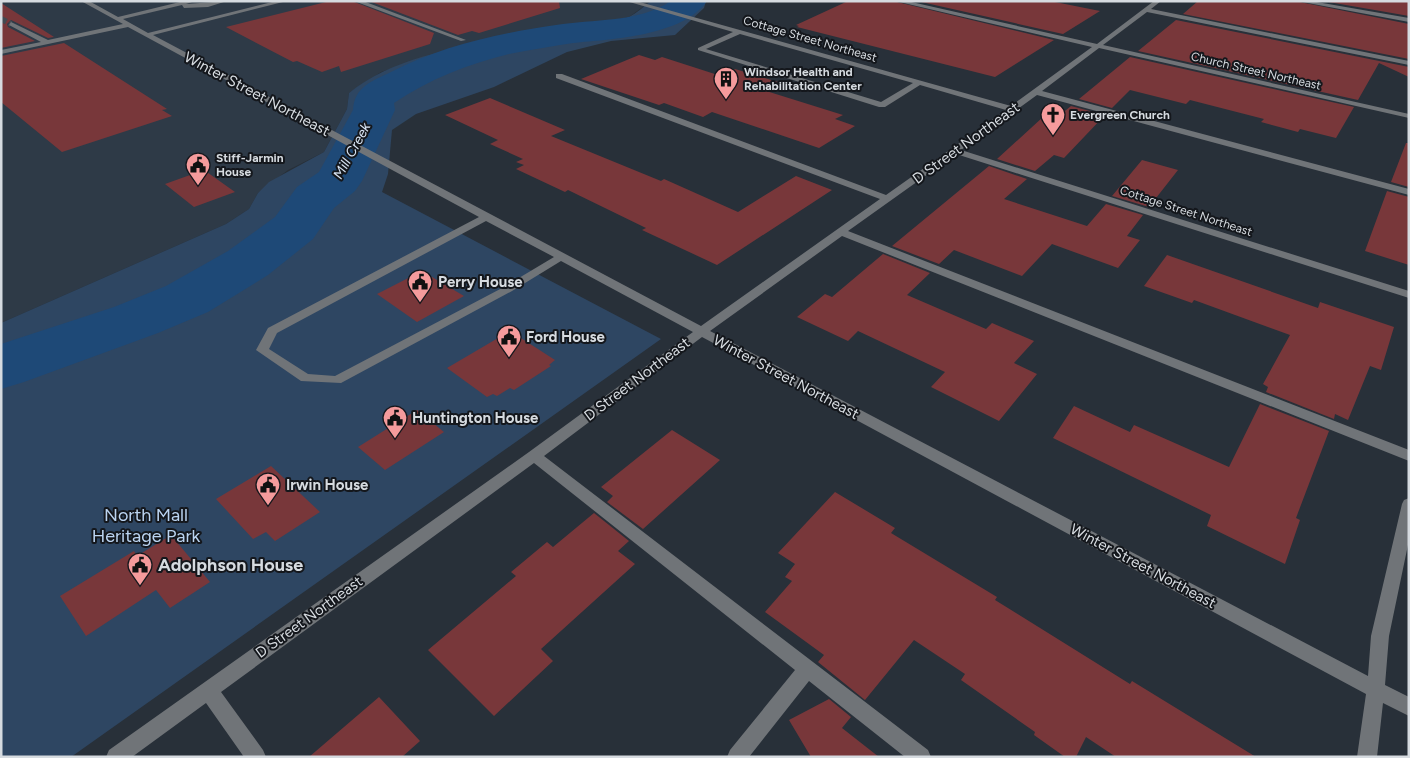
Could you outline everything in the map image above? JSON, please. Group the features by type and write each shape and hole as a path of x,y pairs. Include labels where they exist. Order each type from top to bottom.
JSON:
{"street":[{"name":"Winter Street Northeast","path":"84,1 701,332 1409,707"},
{"path":"164,8 176,1"},
{"path":"117,19 192,1"},
{"path":"164,8 208,5 224,1"},
{"path":"147,35 284,1"},
{"path":"357,1 462,40"},
{"name":"Cottage Street Northeast","path":"629,1 1012,109"},
{"name":"Church Street Northeast","path":"898,1 1409,116"},
{"path":"1300,1 1409,20"},
{"path":"1150,4 1409,63"},
{"name":"D Street Northeast","path":"116,757 534,456 701,332 956,151 1098,47 1150,4"},
{"path":"11,24 49,43"},
{"path":"1,52 128,25"},
{"path":"739,32 700,49 882,105 918,83"},
{"path":"559,76 888,199"},
{"path":"1036,92 1409,192"},
{"name":"Cottage Street Northeast","path":"956,151 1409,295"},
{"path":"486,217 272,331 262,350 305,378 337,380 508,289 561,257"},
{"path":"842,232 1409,456"},
{"path":"534,456 921,757"},
{"path":"1367,757 1376,690 1380,636 1409,504"},
{"path":"737,757 808,668"},
{"path":"208,690 256,757"}],"shaded area":[{"path":"1,1 651,1 629,17 454,49 381,72 349,93 347,109 324,152 288,170 258,193 249,209 226,224 1,323"}],"green space":[{"name":"North Mall Heritage Park","path":"651,1 706,1 704,8 675,35 611,41 567,52 494,87 416,114 392,130 388,174 382,192 661,339 71,757 1,757 1,323 226,224 249,209 258,193 269,182 324,152 347,109 349,93 371,78 424,56 453,49 615,22 632,15"}],"building":[{"path":"330,1 352,1 434,33 430,44 341,72 339,66 322,72 297,61 293,62 226,27"},
{"path":"369,1 559,1 560,8 479,33 472,31 458,35"},
{"path":"848,1 893,1 1054,40 995,77 797,27 799,26 796,25"},
{"path":"917,1 1050,1 1100,11 1063,34"},
{"path":"1198,1 1295,1 1409,24 1409,59 1183,14"},
{"path":"1323,1 1409,1 1409,16"},
{"path":"1,3 54,37 48,38 11,20 7,24 8,27 35,41 1,48"},
{"path":"1176,20 1409,67 1409,77 1379,63 1358,100 1138,51"},
{"path":"64,43 167,109 162,110 172,116 62,152 1,102 1,56"},
{"name":"Windsor Health and Rehabilitation Center","path":"639,55 655,60 662,57 721,76 735,69 778,82 763,90 843,115 835,119 855,126 819,148 712,112 703,117 664,103 659,105 581,79"},
{"path":"1130,57 1354,107 1336,138 1300,129 1298,132 1261,122 1264,119 1190,100 1186,104 1130,90 1112,108 1079,99"},
{"path":"490,98 565,130 551,136 661,181 664,179 738,212 796,176 832,190 717,265 642,230 646,228 568,190 565,192 516,169 524,165 516,162 523,159 490,144 498,140 445,115"},
{"path":"1071,106 1105,115 1064,158 1054,155 1035,171 997,159 1043,117 1054,120"},
{"path":"1406,143 1409,143 1409,187 1391,182"},
{"path":"1142,160 1178,170 1149,207 1112,196"},
{"path":"989,166 1027,179 1004,199 1087,226 1106,204 1143,215 1127,236 1140,240 1118,268 1052,244 1022,276 954,250 939,264 892,246"},
{"name":"Stiff-Jarmin House","path":"204,170 235,192 194,207 165,184"},
{"path":"1387,191 1409,197 1409,265 1365,251"},
{"path":"883,254 930,273 907,295 986,329 992,323 1034,341 1014,363 1037,374 999,421 931,387 945,372 858,331 848,341 797,317 825,294 832,297"},
{"path":"1167,255 1318,308 1320,302 1394,327 1381,370 1370,366 1348,420 1335,414 1334,419 1266,392 1268,387 1263,384 1290,335 1194,300 1192,303 1144,286"},
{"name":"Perry House","path":"422,271 464,296 417,322 377,294"},
{"name":"Ford House","path":"510,331 555,360 549,365 551,366 514,390 510,388 497,396 493,394 487,397 447,368"},
{"path":"1260,404 1329,431 1296,518 1300,520 1285,564 1207,526 1211,515 1053,438 1074,406 1130,432 1134,425 1229,467"},
{"name":"Huntington House","path":"417,410 444,432 385,470 358,447"},
{"path":"672,430 720,460 643,529 607,502 613,496 601,487"},
{"name":"Irwin House","path":"271,466 320,512 275,541 266,532 253,539 216,499"},
{"path":"835,492 895,528 891,533 997,597 995,600 1130,684 1132,681 1256,757 1116,757 1086,737 1076,757 1065,757 1034,735 1035,732 961,680 965,674 914,640 865,700 818,662 824,655 765,612 792,581 785,577 795,564 778,553"},
{"path":"594,513 629,541 618,551 635,564 541,649 553,661 494,716 428,650 516,576 511,572 547,542 553,547"},
{"name":"Adolphson House","path":"171,535 210,582 170,608 156,590 86,636 60,596 134,551 137,556"},
{"path":"379,697 420,741 402,757 309,757"},
{"path":"829,699 851,717 842,728 879,757 811,757 789,720"}],"waterway":[{"name":"Mill Creek","path":"1,367 136,320 187,299 248,263 294,228 315,198 338,181 374,110 374,99 394,86 438,65 486,49 557,35 647,22 664,17 692,1"}],"tunnel":[{"path":"1,19 11,24"}],"place":[{"name":"Windsor Health and Rehabilitation Center","path":"726,100"},
{"name":"Evergreen Church","path":"1053,136"},
{"name":"Stiff-Jarmin House","path":"198,186"},
{"name":"Perry House","path":"420,303"},
{"name":"Ford House","path":"509,358"},
{"name":"Huntington House","path":"395,439"},
{"name":"Irwin House","path":"268,506"},
{"name":"Adolphson House","path":"140,586"}]}
